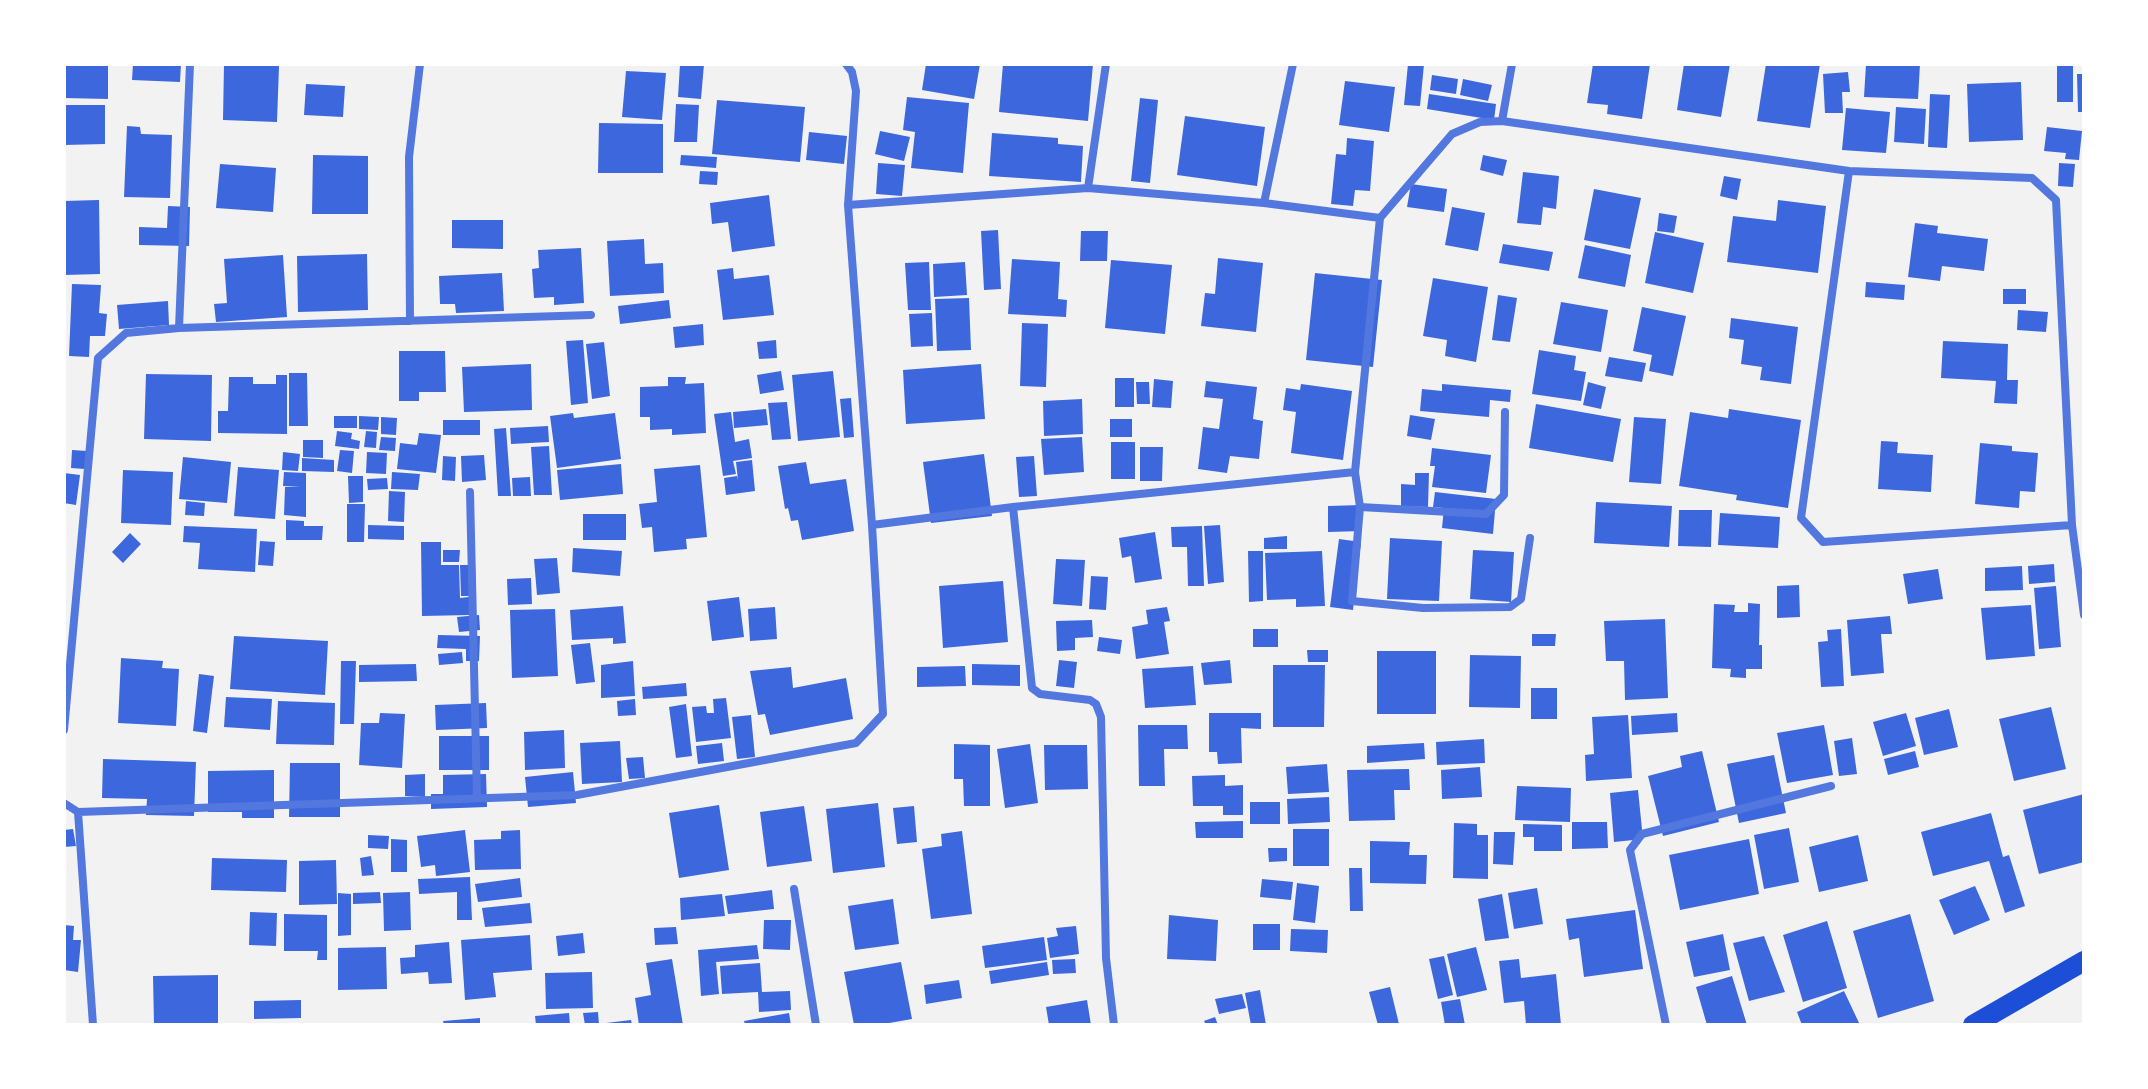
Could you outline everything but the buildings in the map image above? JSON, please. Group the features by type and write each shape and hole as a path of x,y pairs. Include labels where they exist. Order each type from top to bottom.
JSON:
{"main road":[{"path":"1973,1025 2084,961"}],"street":[{"path":"179,328 190,64"},
{"path":"410,321 409,157 420,64"},
{"path":"64,803 78,812 577,795 856,743 883,714 848,205 856,91 852,72 846,64"},
{"path":"1088,188 1106,64"},
{"path":"1264,203 1293,64"},
{"path":"1502,121 1512,64"},
{"path":"1530,538 1521,599 1510,607 1423,608 1352,601 1360,507 1355,472 1380,218 1452,134 1480,122 1502,121 1849,171 2032,178 2056,200 2072,525 2084,615"},
{"path":"1849,171 1801,518 1823,542 2072,525"},
{"path":"848,205 1088,188 1264,203 1380,218"},
{"path":"64,730 98,358 126,333 179,328 591,315"},
{"path":"1360,507 1486,514 1504,495 1505,412"},
{"path":"872,525 1013,507 1355,472"},
{"path":"470,492 477,798"},
{"path":"1013,507 1032,688 1040,694 1090,700 1096,704 1101,717 1106,958 1114,1025"},
{"path":"1666,1025 1630,850 1642,834 1831,786"},
{"path":"78,812 93,1025"},
{"path":"794,889 816,1025"}]}
